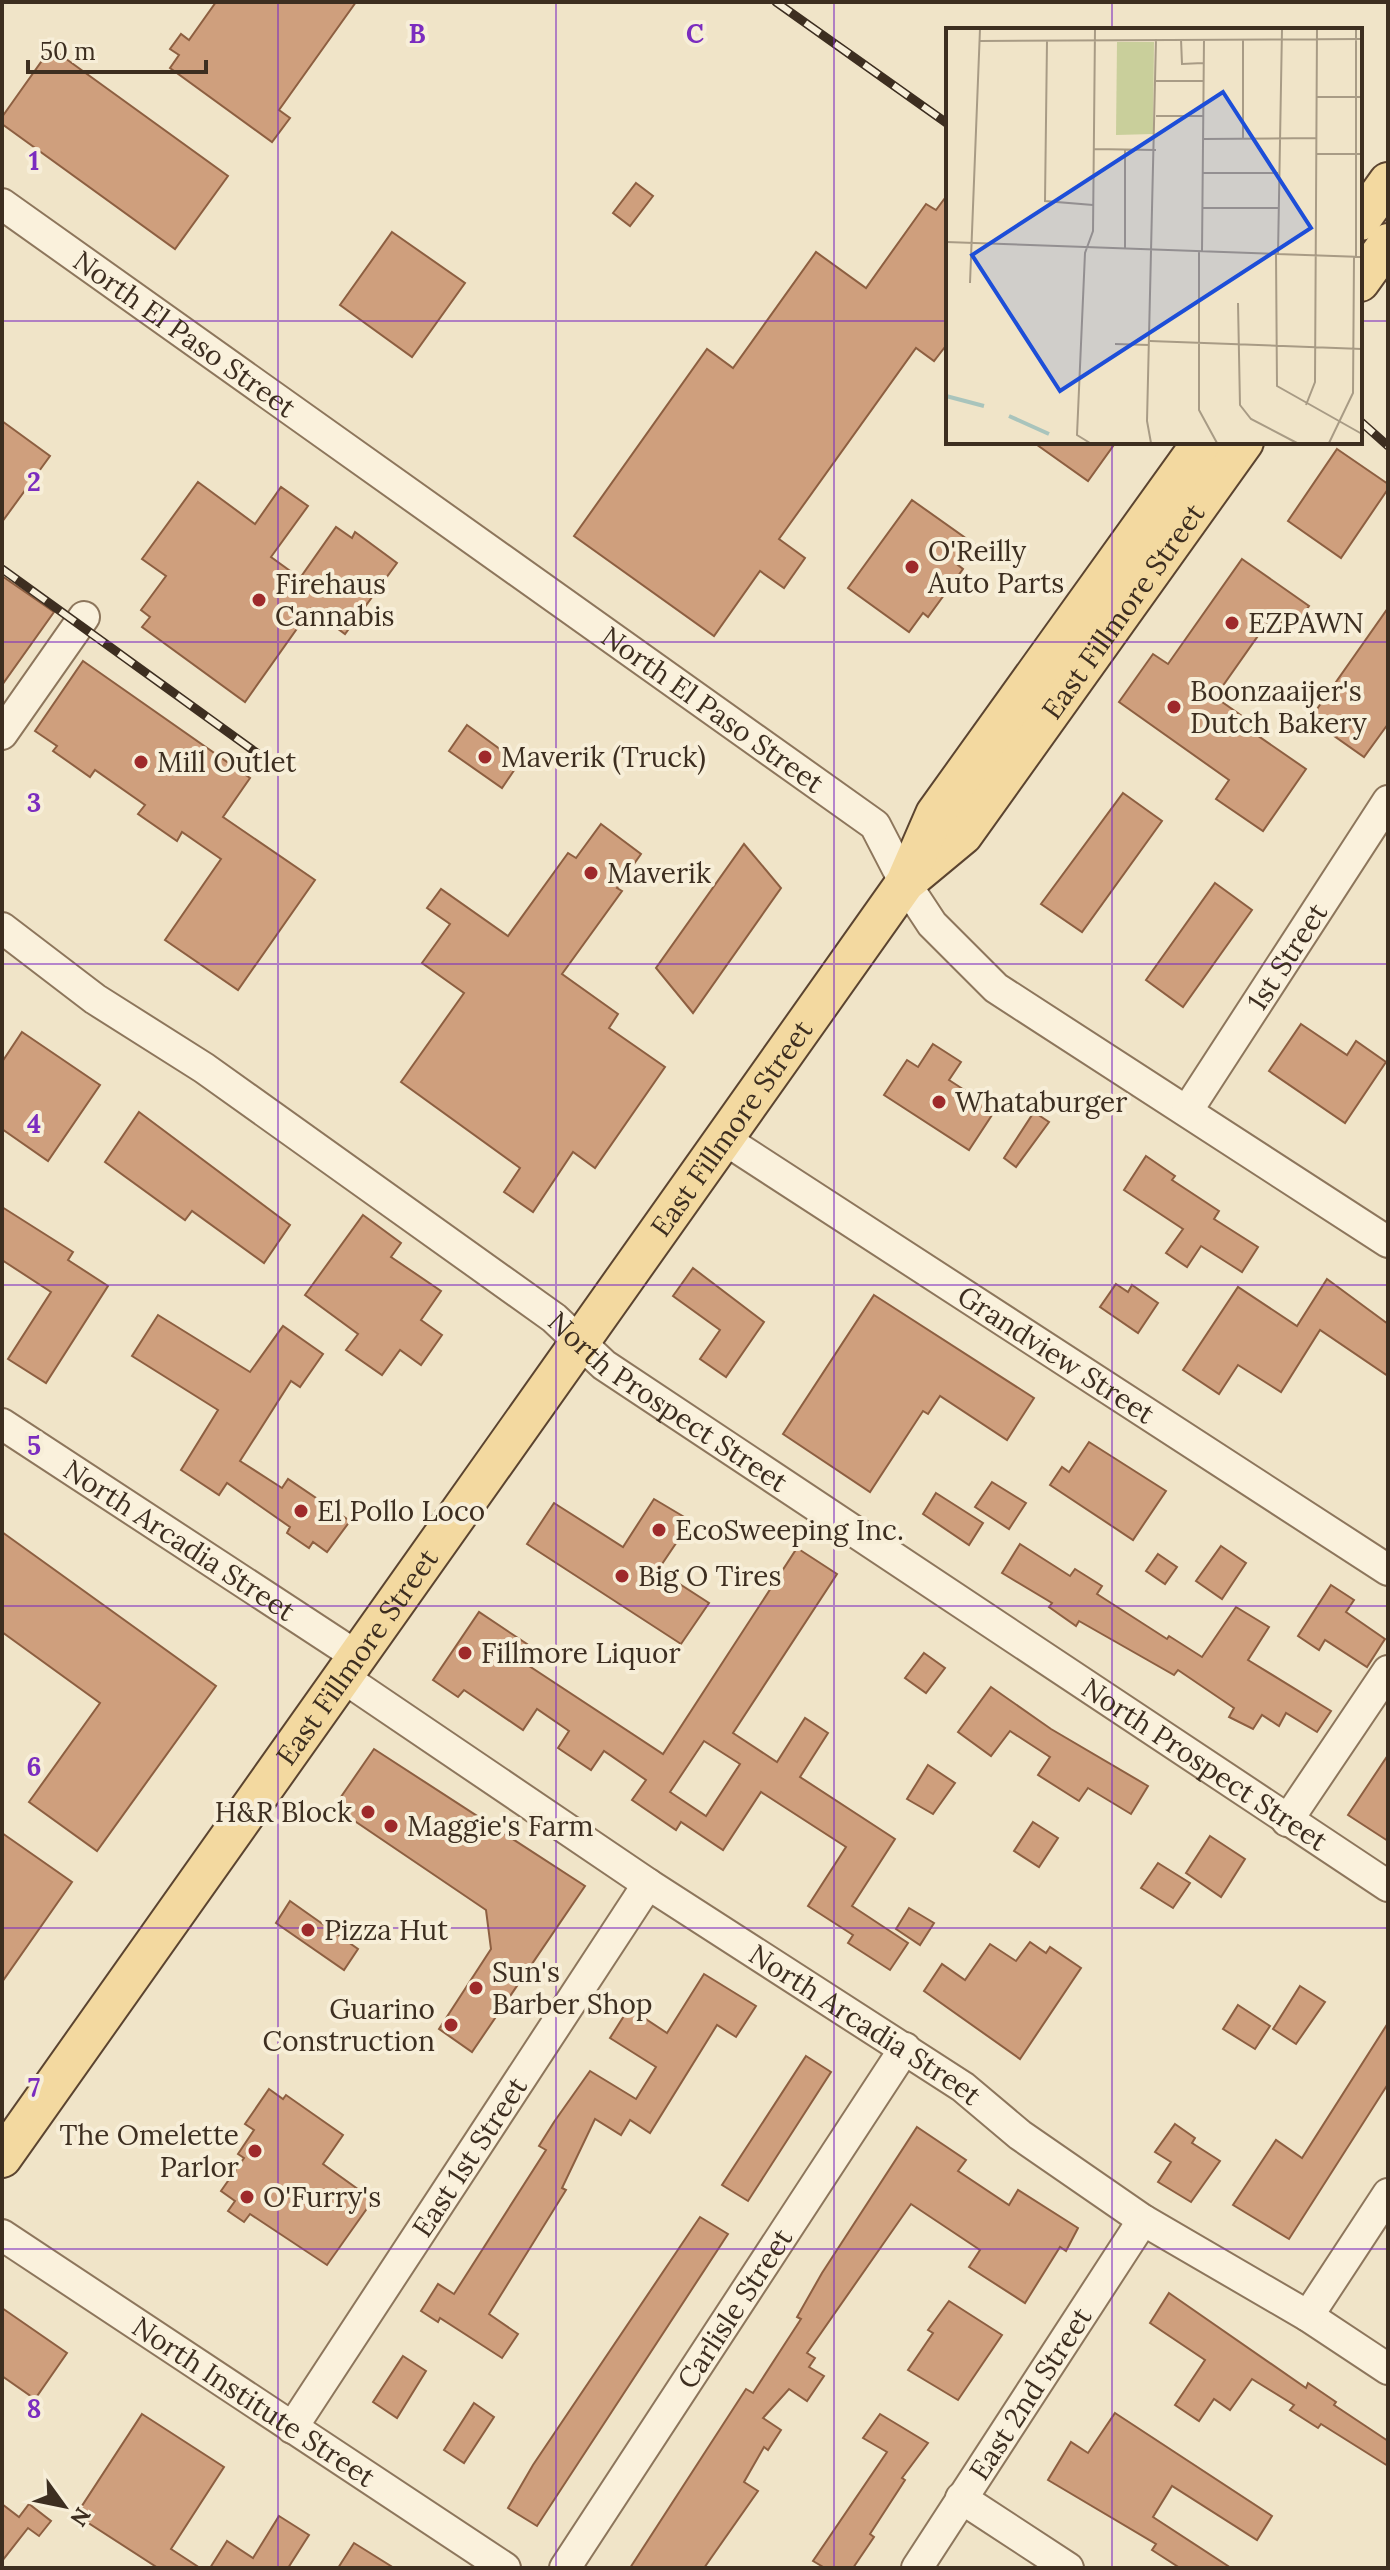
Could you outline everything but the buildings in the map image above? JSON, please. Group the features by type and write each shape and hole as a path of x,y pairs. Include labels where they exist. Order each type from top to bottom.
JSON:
{"main road":[{"path":"1362,218 1388,182"},
{"path":"1362,279 1388,243"},
{"name":"East Fillmore Street","path":"2,2158 905,883 935,814 1201,444"},
{"name":"East Fillmore Street","path":"905,883 963,835 1243,444"}],"street":[{"name":"North El Paso Street","path":"2,204 875,825 905,883 932,924 996,988 1388,1242"},
{"path":"2,734 84,617"},
{"name":"1st Street","path":"1187,1111 1388,801"},
{"name":"North Prospect Street","path":"2,928 95,999 204,1068 499,1278 554,1318 604,1365 1388,1886"},
{"name":"Grandview Street","path":"724,1139 1388,1570"},
{"name":"North Arcadia Street","path":"2,1424 351,1667 648,1884 963,2087 1020,2135 1143,2220 1308,2316 1388,2369"},
{"path":"1287,1821 1388,1671"},
{"name":"East 1st Street","path":"292,2428 648,1884"},
{"name":"Carlisle Street","path":"565,2568 905,2048"},
{"path":"1308,2316 1388,2194"},
{"name":"East 2nd Street","path":"917,2568 1143,2220"},
{"name":"North Institute Street","path":"2,2235 505,2568"},
{"path":"961,2498 1068,2568"}],"railway":[{"path":"776,2 946,123"},
{"path":"1362,423 1388,446"},
{"path":"2,569 261,756"}],"place":[{"name":"O'Reilly Auto Parts","path":"912,567"},
{"name":"Firehaus Cannabis","path":"259,600"},
{"name":"EZPAWN","path":"1232,623"},
{"name":"Boonzaaijer's Dutch Bakery","path":"1174,707"},
{"name":"Maverik (Truck)","path":"485,757"},
{"name":"Mill Outlet","path":"141,762"},
{"name":"Maverik","path":"591,873"},
{"name":"Whataburger","path":"939,1102"},
{"name":"El Pollo Loco","path":"301,1511"},
{"name":"EcoSweeping Inc.","path":"659,1530"},
{"name":"Big O Tires","path":"622,1576"},
{"name":"Fillmore Liquor","path":"465,1653"},
{"name":"H&R Block","path":"368,1812"},
{"name":"Maggie's Farm","path":"391,1826"},
{"name":"Pizza Hut","path":"308,1930"},
{"name":"Sun's Barber Shop","path":"476,1988"},
{"name":"Guarino Construction","path":"451,2025"},
{"name":"The Omelette Parlor","path":"255,2151"},
{"name":"O'Furry's","path":"247,2197"}]}
